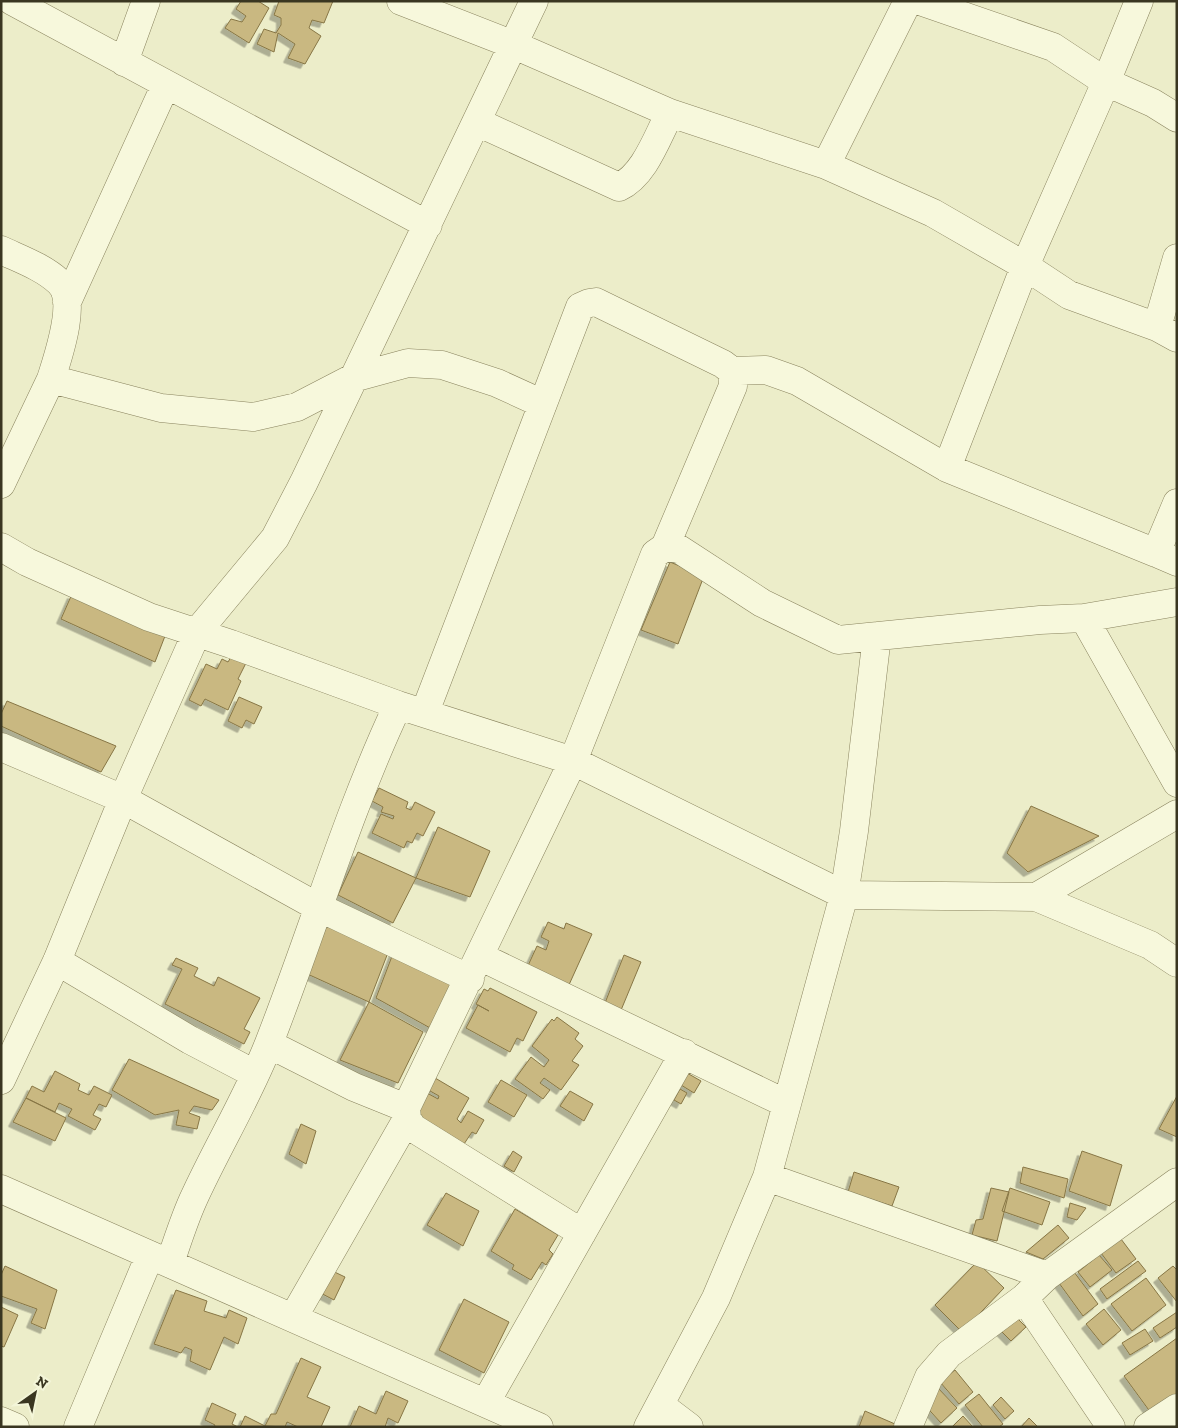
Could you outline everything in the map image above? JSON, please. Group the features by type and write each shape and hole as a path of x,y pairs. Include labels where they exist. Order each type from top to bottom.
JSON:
{"street":[{"path":"12,1 428,226"},
{"path":"124,62 146,1"},
{"path":"401,1 514,45 670,113 826,165 933,213 1025,266 1069,295 1167,332 1177,258"},
{"path":"1,1080 57,961 123,799 197,632 275,538 428,226 534,1"},
{"path":"826,165 908,1"},
{"path":"920,1 1053,47 1106,82 1153,103 1177,118"},
{"path":"948,468 1025,266 1140,1"},
{"path":"1,484 51,379 64,336 67,302 166,84"},
{"path":"477,122 619,187 630,182 638,172 670,113"},
{"path":"1,250 39,267 60,283 67,302"},
{"path":"425,712 580,308 589,303 596,302 723,364 732,371 766,370 797,381 948,468 1166,558 1177,503"},
{"path":"51,379 161,408 253,417 297,407 353,378 408,362 442,365 497,383 543,404"},
{"path":"293,1318 406,1113 573,761 655,554 665,547 733,386 732,371"},
{"path":"1,547 27,562 149,617 197,632 398,705 425,712 573,761 844,895 1036,896 1150,945 1177,963"},
{"path":"665,547 679,550 762,604 838,640 1040,620 1084,618 1177,602"},
{"path":"1084,618 1177,783"},
{"path":"689,1427 654,1416 720,1290 767,1177 844,895 854,831 877,636"},
{"path":"78,1427 160,1259 193,1201 269,1044 318,907 366,784 373,758 398,705"},
{"path":"1,747 123,799 318,907 475,968 684,1053 787,1104"},
{"path":"1036,896 1177,814"},
{"path":"57,961 190,1040 255,1074"},
{"path":"269,1044 406,1113 414,1128 582,1233"},
{"path":"486,1402 684,1053"},
{"path":"767,1177 1047,1276"},
{"path":"908,1427 929,1377 949,1354 1024,1298 1047,1276 1177,1182"},
{"path":"1,1189 539,1427"},
{"path":"1024,1298 1111,1427"},
{"path":"1148,1427 1177,1408"},
{"path":"1,1421 16,1427"}],"building":[{"path":"241,1 258,1 269,8 249,43 225,28 231,19 242,22 246,16 236,9"},
{"path":"279,1 333,1 324,23 312,20 309,28 321,36 305,64 288,58 295,44 278,33 274,52 257,44 264,29 276,33 281,25 281,18 274,15"},
{"path":"670,562 704,576 678,644 641,630"},
{"path":"72,594 165,636 155,662 61,619"},
{"path":"231,657 246,663 238,679 241,681 228,710 205,699 201,706 189,700 206,664 217,669 222,659 228,662"},
{"path":"239,697 262,707 254,724 246,720 242,728 228,721"},
{"path":"7,701 116,746 101,772 1,726 1,714"},
{"path":"379,788 408,802 406,808 411,810 415,802 435,812 423,836 417,833 412,843 407,841 404,848 372,833 381,814 393,819 394,816 381,812 383,807 372,801"},
{"path":"1031,806 1099,836 1028,872 1007,853"},
{"path":"438,827 490,851 470,897 416,878"},
{"path":"358,852 416,878 393,923 338,895"},
{"path":"329,922 389,950 369,1002 303,972"},
{"path":"548,922 564,929 566,923 592,934 568,987 520,983 537,946 546,950 549,941 541,937"},
{"path":"394,951 458,981 432,1029 376,998"},
{"path":"624,955 641,962 619,1015 603,1008"},
{"path":"176,958 198,968 194,976 214,986 218,977 260,998 244,1029 250,1032 244,1044 165,1004 182,969 172,965"},
{"path":"490,988 537,1012 523,1041 517,1038 510,1052 466,1028 478,1005 476,1004 484,989 488,991"},
{"path":"369,1002 423,1032 398,1083 340,1060"},
{"path":"557,1017 579,1033 575,1039 583,1046 572,1061 579,1065 561,1090 544,1078 540,1083 550,1090 543,1099 515,1079 531,1057 544,1067 549,1060 532,1046 552,1019 554,1021"},
{"path":"129,1059 219,1100 212,1110 194,1106 189,1113 200,1117 197,1129 176,1125 179,1110 155,1115 112,1090"},
{"path":"55,1071 80,1084 78,1090 89,1095 94,1086 112,1095 106,1107 99,1104 93,1115 101,1119 95,1130 68,1116 72,1109 59,1103 55,1112 26,1098 32,1086 44,1092"},
{"path":"687,1073 701,1081 694,1093 681,1085"},
{"path":"430,1075 469,1098 457,1119 461,1123 468,1111 484,1120 476,1134 472,1132 464,1144 411,1113 427,1093 438,1099 439,1096 423,1087"},
{"path":"501,1080 527,1095 514,1117 488,1102"},
{"path":"680,1089 687,1093 681,1104 674,1100"},
{"path":"570,1091 593,1104 584,1121 560,1106"},
{"path":"1177,1096 1177,1137 1159,1129"},
{"path":"26,1098 66,1118 55,1141 13,1122"},
{"path":"301,1124 316,1131 306,1164 289,1154"},
{"path":"513,1151 522,1157 514,1172 504,1166"},
{"path":"1082,1151 1122,1165 1110,1206 1069,1191"},
{"path":"1023,1167 1068,1179 1064,1198 1020,1183"},
{"path":"854,1172 899,1187 892,1206 848,1192"},
{"path":"991,1188 1009,1192 997,1241 972,1235 976,1220 983,1219"},
{"path":"1010,1188 1050,1202 1042,1225 1002,1211"},
{"path":"446,1193 479,1211 463,1246 427,1225"},
{"path":"1070,1203 1086,1208 1077,1220 1067,1217"},
{"path":"515,1209 558,1235 549,1250 553,1254 546,1265 542,1262 531,1280 512,1269 514,1265 491,1251"},
{"path":"1058,1225 1069,1238 1043,1259 1026,1252"},
{"path":"1121,1239 1136,1259 1116,1273 1101,1253"},
{"path":"1099,1255 1112,1270 1090,1287 1078,1272"},
{"path":"1138,1261 1146,1271 1107,1299 1100,1289"},
{"path":"977,1262 1004,1288 962,1332 935,1305"},
{"path":"5,1266 57,1290 45,1329 31,1323 37,1309 1,1296 1,1275"},
{"path":"322,1266 345,1277 334,1300 311,1288"},
{"path":"1173,1266 1177,1270 1177,1302 1158,1278"},
{"path":"1074,1272 1098,1304 1083,1316 1059,1283"},
{"path":"1146,1278 1166,1305 1132,1331 1111,1304"},
{"path":"176,1290 207,1301 204,1311 226,1318 229,1310 247,1318 238,1344 224,1337 210,1370 190,1361 192,1350 185,1347 181,1353 154,1344"},
{"path":"464,1299 509,1322 484,1373 439,1350"},
{"path":"1,1307 18,1315 4,1347 1,1346"},
{"path":"1104,1309 1121,1330 1103,1345 1086,1324"},
{"path":"1177,1312 1177,1327 1160,1338 1153,1328"},
{"path":"1013,1314 1026,1327 1011,1341 998,1328"},
{"path":"1145,1329 1153,1341 1130,1355 1122,1343"},
{"path":"1177,1338 1177,1395 1151,1413 1124,1376"},
{"path":"301,1358 321,1367 307,1397 330,1407 321,1427 298,1427 287,1422 285,1427 265,1426 271,1414 276,1414"},
{"path":"955,1370 973,1392 959,1404 940,1382"},
{"path":"937,1387 957,1408 941,1423 921,1401"},
{"path":"386,1391 408,1401 398,1423 388,1418 385,1427 350,1427 359,1406 376,1414"},
{"path":"979,1394 1003,1424 999,1427 983,1427 965,1405"},
{"path":"1001,1397 1014,1411 1005,1419 993,1405"},
{"path":"212,1403 236,1414 232,1424 238,1427 214,1427 215,1425 205,1420"},
{"path":"865,1411 895,1424 894,1427 859,1427"},
{"path":"245,1416 265,1426 265,1427 240,1427"},
{"path":"963,1416 973,1427 952,1427"},
{"path":"1029,1418 1038,1427 1021,1427"}]}
